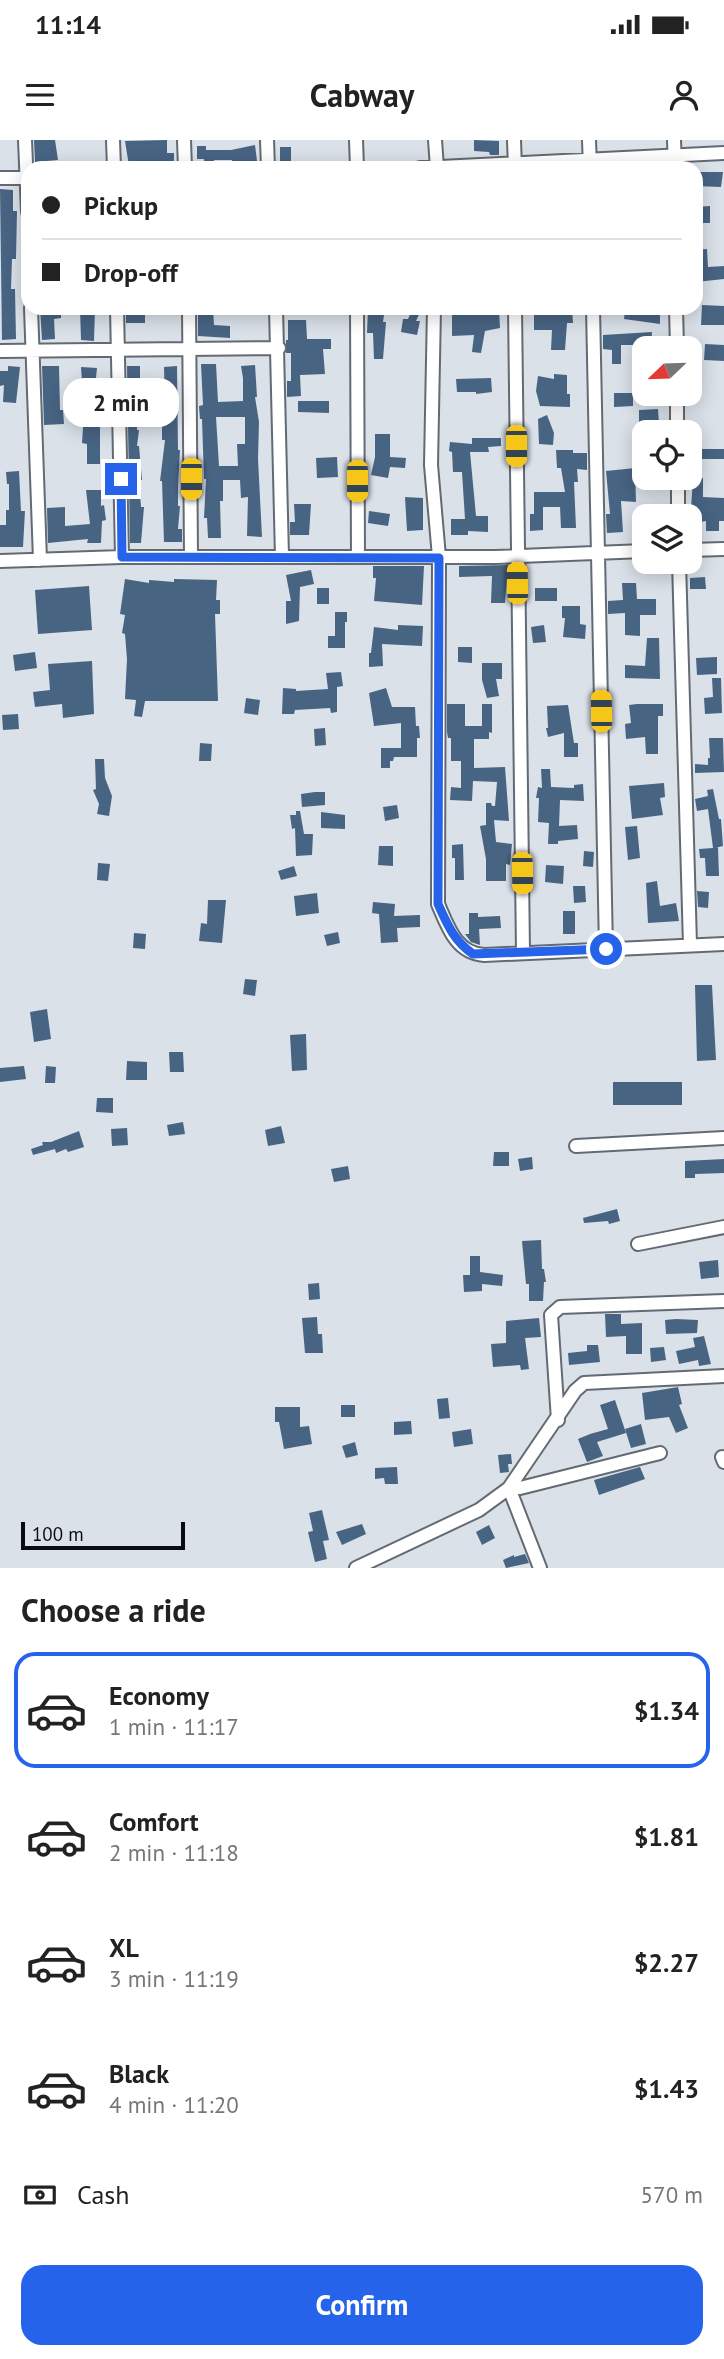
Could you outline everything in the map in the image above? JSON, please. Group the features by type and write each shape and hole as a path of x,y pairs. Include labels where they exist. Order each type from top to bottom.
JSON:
{"street":[{"path":"25,140 27,161"},
{"path":"113,140 114,161"},
{"path":"184,140 185,161"},
{"path":"267,140 268,161"},
{"path":"356,140 357,161"},
{"path":"435,140 436,161"},
{"path":"514,140 514,161"},
{"path":"589,140 590,161"},
{"path":"674,140 675,161"},
{"path":"680,161 724,153"},
{"path":"0,178 21,178"},
{"path":"31,315 40,560"},
{"path":"117,315 122,557"},
{"path":"189,315 191,557"},
{"path":"277,315 282,557"},
{"path":"357,315 358,557"},
{"path":"435,315 431,465 439,558 438,904 449,928 460,946 473,954 724,944"},
{"path":"515,315 523,952"},
{"path":"593,315 606,949"},
{"path":"676,315 677,336"},
{"path":"0,351 279,348"},
{"path":"702,550 724,549"},
{"path":"0,561 122,557 439,558 632,551"},
{"path":"679,574 690,945"},
{"path":"576,1146 724,1138"},
{"path":"638,1244 724,1227"},
{"path":"558,1420 551,1315 555,1310 560,1307 724,1301"},
{"path":"356,1568 479,1510 509,1488 558,1420 575,1391 584,1383 724,1376"},
{"path":"509,1488 520,1488 660,1453"},
{"path":"509,1488 540,1568"}],"building":[{"path":"34,140 55,140 58,160 35,161"},
{"path":"167,140 167,153 174,153 174,161 128,161 125,141"},
{"path":"474,140 499,141 499,155 474,151"},
{"path":"255,145 257,161 197,159 197,146 206,146 206,150 231,150"},
{"path":"280,147 291,147 291,161 280,161"},
{"path":"703,172 723,172 721,187 703,186"},
{"path":"0,189 13,190 13,211 17,211 16,259 12,259 11,289 15,289 16,339 2,340"},
{"path":"703,206 710,206 710,223 703,223"},
{"path":"703,249 707,249 708,267 724,266 724,279 703,281"},
{"path":"703,305 724,306 724,325 701,325"},
{"path":"40,315 61,315 61,318 54,319 55,339 42,340"},
{"path":"80,315 95,315 94,341 81,340"},
{"path":"126,315 145,315 145,323 126,323"},
{"path":"198,315 213,315 214,325 230,326 230,338 198,336"},
{"path":"368,315 384,315 383,322 386,322 383,359 374,359 373,333 367,333"},
{"path":"410,315 419,315 416,321 420,321 417,335 401,332 403,319 408,319"},
{"path":"452,315 499,315 500,328 485,331 481,353 472,352 474,335 452,336"},
{"path":"534,315 572,315 573,323 567,323 565,350 551,350 552,330 534,330"},
{"path":"624,315 660,315 660,324 624,319"},
{"path":"288,320 306,320 307,339 331,339 331,349 323,349 325,374 300,375 301,396 287,397 287,381 291,381 291,353 286,353"},
{"path":"652,332 652,336 632,336 632,345 621,345 621,364 612,364 612,350 603,349 603,335"},
{"path":"705,344 724,345 724,361 704,360"},
{"path":"201,364 216,364 218,402 243,401 241,366 255,365 262,537 247,536 248,497 241,498 240,480 223,480 223,501 220,501 221,538 208,538 207,518 204,518 206,479 199,406 203,405","holes":["216,417 245,417 245,444 237,444 238,466 219,466"]},
{"path":"8,366 20,367 16,403 3,402 4,385 0,386 0,371 8,371"},
{"path":"42,366 59,366 60,410 63,410 64,424 44,425"},
{"path":"127,366 140,366 140,379 136,379 139,430 137,446 142,480 139,480 141,507 144,507 141,543 130,543"},
{"path":"177,366 180,450 178,529 182,529 182,542 164,542 160,481 165,440 162,440 162,420 159,420 160,403 165,403 164,367"},
{"path":"81,367 97,368 95,388 99,388 100,401 100,464 87,464 87,444 82,443 84,412"},
{"path":"554,374 567,375 570,407 540,406 536,391 538,376 554,379"},
{"path":"491,378 492,392 457,392 456,379"},
{"path":"614,393 632,393 633,406 614,407"},
{"path":"298,401 329,401 329,413 298,412"},
{"path":"658,409 659,420 639,420 639,410"},
{"path":"547,415 554,433 553,445 539,444 538,419"},
{"path":"375,434 390,434 390,457 406,458 405,468 390,467 388,478 371,475 375,457"},
{"path":"472,438 501,438 501,446 488,447 489,452 470,452 476,516 488,516 488,532 468,531 468,535 451,535 451,519 465,519 462,472 453,472 450,442 472,444"},
{"path":"702,449 724,449 724,459 702,459"},
{"path":"556,450 587,453 587,470 577,469 578,482 574,482 576,528 561,528 560,507 543,507 543,530 530,531 530,514 534,514 534,492 565,492 561,468 557,468"},
{"path":"337,457 338,477 317,478 316,458"},
{"path":"632,468 632,490 636,490 636,502 621,501 623,532 607,533 606,514 610,514 606,471"},
{"path":"19,471 21,511 25,511 23,547 0,547 0,525 6,525 6,510 9,510 6,472"},
{"path":"703,478 703,497 724,498 724,521 719,521 719,531 706,531 706,521 702,522 702,504 691,504 692,490 702,490"},
{"path":"86,490 101,490 101,506 104,505 106,520 102,521 101,543 87,543 88,539 48,543 47,508 65,507 65,526 90,524"},
{"path":"405,497 423,498 423,530 407,531"},
{"path":"294,504 311,504 309,535 290,535 290,522 295,522"},
{"path":"369,511 390,514 388,526 368,523"},
{"path":"508,565 505,603 491,603 492,576 459,577 459,566"},
{"path":"373,566 424,566 422,605 374,601 376,578 373,578"},
{"path":"311,570 314,584 300,587 299,621 286,624 286,601 291,601 286,575"},
{"path":"705,577 706,589 690,589 690,578"},
{"path":"125,579 149,583 149,580 217,580 216,600 220,600 220,614 215,614 218,701 145,701 142,717 134,716 136,700 125,699 127,659 125,634 122,633 125,615 120,614"},
{"path":"622,583 636,583 637,599 656,599 656,615 640,615 640,636 625,635 625,613 608,614 608,601 623,600"},
{"path":"89,586 92,630 38,634 35,590"},
{"path":"317,588 329,588 329,604 317,604"},
{"path":"535,588 557,588 557,601 535,601"},
{"path":"562,606 580,606 580,624 586,625 585,639 563,637 565,618 562,618"},
{"path":"335,612 347,612 345,648 328,648 328,636 335,636"},
{"path":"398,625 423,626 422,646 382,644 383,666 369,667 374,627 398,630"},
{"path":"544,625 546,642 533,643 531,627"},
{"path":"647,638 659,638 660,679 625,678 625,665 645,666"},
{"path":"458,647 472,647 472,663 458,662"},
{"path":"35,652 37,668 15,671 13,655"},
{"path":"717,657 717,674 697,675 696,658"},
{"path":"92,661 94,714 63,718 62,704 35,707 33,692 50,690 48,664"},
{"path":"482,663 502,663 502,679 496,679 499,696 487,698 482,680"},
{"path":"341,672 343,686 337,687 337,712 331,713 330,708 295,710 294,714 282,714 283,688 296,691 328,689 326,673"},
{"path":"712,678 721,678 722,713 705,714 704,698 713,697"},
{"path":"386,688 392,707 415,707 420,738 417,738 417,757 394,757 393,761 390,761 390,768 381,768 381,748 401,748 401,723 374,726 369,693"},
{"path":"246,698 260,700 258,715 244,713"},
{"path":"447,704 465,704 465,726 482,726 482,704 492,704 492,733 489,732 489,739 474,739 474,768 505,767 509,821 494,820 496,842 512,844 510,865 506,864 506,881 486,881 486,859 480,826 486,825 486,803 495,806 497,782 473,781 472,801 450,800 451,787 461,788 461,761 451,761"},
{"path":"663,704 663,716 658,716 658,754 646,754 645,737 626,739 625,724 631,723 629,705"},
{"path":"568,705 574,743 578,743 578,757 564,757 564,733 548,737 546,728 547,706"},
{"path":"18,714 19,729 3,730 2,715"},
{"path":"325,728 326,745 315,746 314,729"},
{"path":"709,738 723,738 724,772 695,773 695,764 708,765"},
{"path":"200,743 212,744 211,761 199,761"},
{"path":"95,759 104,759 105,778 112,796 109,816 97,814 99,804 93,790 96,789"},
{"path":"541,769 550,769 551,787 574,788 574,785 583,784 584,801 560,800 559,826 577,825 578,839 548,844 549,823 538,822 539,798 536,798 538,787 542,788"},
{"path":"664,783 665,797 660,798 663,815 632,819 629,786"},
{"path":"713,789 721,819 723,846 718,847 719,876 706,876 705,858 700,858 699,849 713,848 708,809 697,811 695,799 708,796 707,790"},
{"path":"325,792 325,805 302,807 301,794"},
{"path":"397,805 399,818 385,821 383,807"},
{"path":"296,811 300,811 304,834 313,834 312,855 296,856 295,828 292,829 290,815 296,815"},
{"path":"321,812 345,815 345,829 321,828"},
{"path":"637,826 640,858 628,860 625,827"},
{"path":"463,844 464,880 455,880 452,845"},
{"path":"379,846 393,846 393,866 378,865"},
{"path":"584,851 594,852 593,867 583,866"},
{"path":"98,863 110,864 108,881 97,880"},
{"path":"546,865 564,866 563,884 545,882"},
{"path":"294,866 297,876 281,880 278,871"},
{"path":"657,881 660,906 676,903 679,921 648,923 646,883"},
{"path":"573,886 585,886 586,902 574,903"},
{"path":"697,891 709,892 708,908 698,907"},
{"path":"317,893 319,913 296,916 294,896"},
{"path":"208,900 226,900 222,943 199,941 201,923 207,924"},
{"path":"373,902 395,904 394,916 420,915 420,927 397,928 398,942 381,943 379,914 372,913"},
{"path":"563,911 575,911 575,934 563,934"},
{"path":"469,913 478,913 478,917 500,916 501,928 479,929 480,945 471,942 465,934 469,934"},
{"path":"338,932 340,943 327,946 324,935"},
{"path":"134,933 146,934 145,949 133,948"},
{"path":"245,979 257,980 255,996 243,994"},
{"path":"695,985 712,985 716,1060 697,1061"},
{"path":"47,1009 51,1039 34,1042 30,1012"},
{"path":"306,1034 307,1070 292,1071 290,1035"},
{"path":"169,1052 183,1052 184,1072 170,1072"},
{"path":"127,1061 147,1062 147,1080 126,1080"},
{"path":"24,1066 26,1079 0,1082 0,1068"},
{"path":"46,1066 56,1067 55,1083 45,1083"},
{"path":"613,1082 682,1082 682,1105 613,1105"},
{"path":"97,1098 113,1098 113,1113 96,1112"},
{"path":"183,1122 185,1134 169,1136 167,1125"},
{"path":"281,1126 285,1143 268,1146 265,1130"},
{"path":"127,1128 128,1145 112,1146 111,1129"},
{"path":"79,1131 84,1147 56,1153 55,1149 33,1155 31,1149 43,1145 42,1142 51,1142"},
{"path":"494,1152 509,1152 509,1166 493,1166"},
{"path":"532,1157 533,1169 520,1171 518,1159"},
{"path":"724,1159 724,1173 695,1174 695,1178 685,1178 685,1161"},
{"path":"348,1166 350,1179 334,1182 331,1169"},
{"path":"617,1209 620,1221 609,1224 608,1221 584,1223 583,1218"},
{"path":"541,1240 542,1269 546,1282 543,1301 529,1301 522,1241"},
{"path":"470,1256 480,1256 480,1272 503,1275 502,1286 482,1284 482,1291 464,1292 463,1275 470,1275"},
{"path":"718,1260 719,1277 701,1279 699,1262"},
{"path":"319,1283 320,1299 309,1300 308,1284"},
{"path":"605,1314 621,1314 621,1324 642,1323 642,1354 626,1354 626,1336 606,1337"},
{"path":"317,1317 318,1334 322,1334 323,1353 305,1353 302,1318"},
{"path":"539,1318 541,1337 525,1338 529,1369 521,1370 520,1365 493,1367 491,1344 506,1343 506,1321"},
{"path":"665,1320 698,1320 697,1333 666,1334"},
{"path":"704,1336 711,1364 699,1366 698,1360 679,1364 676,1351 695,1347 693,1338"},
{"path":"587,1345 598,1345 600,1362 569,1365 568,1353 587,1351"},
{"path":"664,1347 666,1360 651,1362 650,1348"},
{"path":"678,1387 682,1404 679,1405 688,1428 676,1433 669,1417 645,1420 642,1393"},
{"path":"448,1398 450,1418 439,1419 437,1399"},
{"path":"615,1400 626,1433 597,1442 603,1456 587,1462 578,1439 608,1429 600,1405"},
{"path":"341,1405 355,1405 355,1417 341,1417"},
{"path":"275,1407 300,1407 300,1427 309,1426 312,1444 284,1449 279,1422 275,1422"},
{"path":"411,1421 412,1434 394,1435 394,1422"},
{"path":"641,1424 646,1444 631,1448 625,1429"},
{"path":"471,1429 473,1444 454,1447 452,1432"},
{"path":"355,1442 358,1455 346,1458 342,1446"},
{"path":"511,1454 509,1472 500,1473 498,1455"},
{"path":"397,1467 398,1484 385,1484 384,1478 375,1479 375,1468"},
{"path":"640,1467 645,1479 599,1495 594,1480"},
{"path":"322,1510 329,1540 323,1541 327,1559 315,1562 308,1532 313,1531 309,1513"},
{"path":"362,1524 366,1534 342,1545 336,1532"},
{"path":"489,1525 495,1538 482,1545 476,1532"},
{"path":"525,1554 529,1563 506,1568 503,1560"}],"route":[{"path":"121,479 122,557 439,558 438,904 460,946 473,954 606,949"}]}
